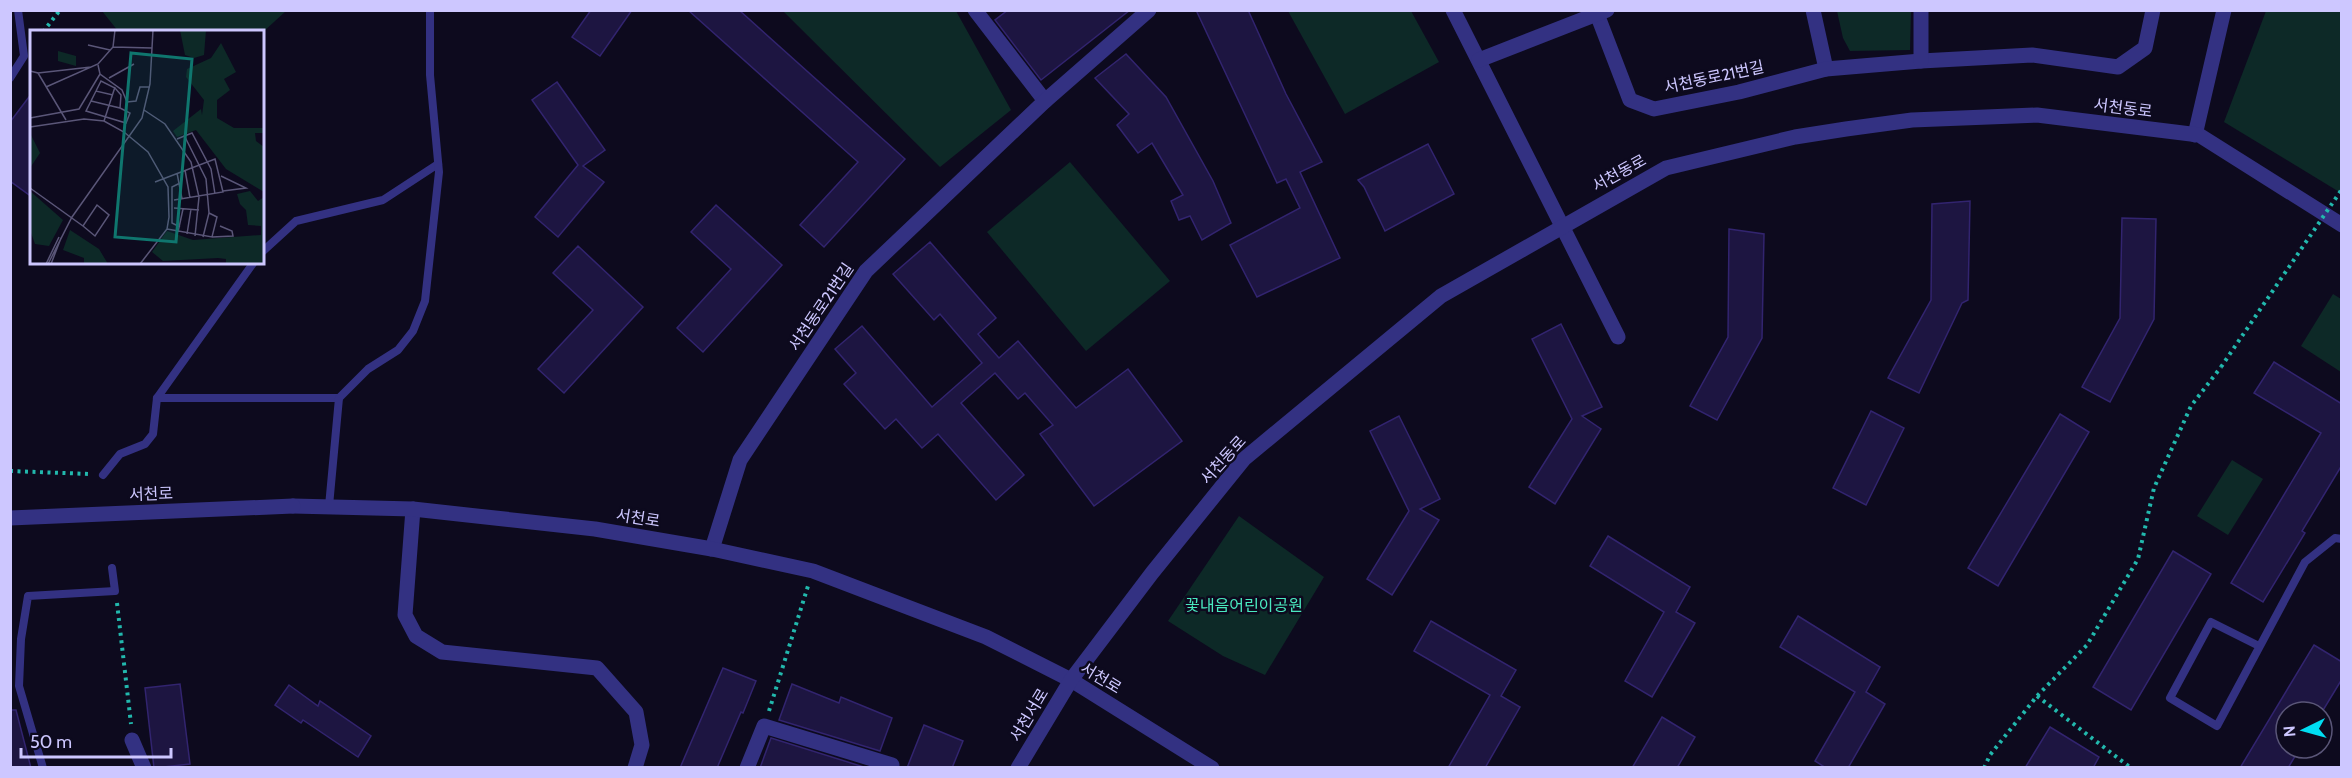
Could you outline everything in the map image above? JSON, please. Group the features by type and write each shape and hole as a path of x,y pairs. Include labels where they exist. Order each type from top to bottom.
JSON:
{"street":[{"name":"서천동로21번길","path":"712,549 740,460 866,271 1045,101 1149,10"},
{"path":"1453,10 1618,337"},
{"path":"1813,10 1826,69"},
{"path":"1921,10 1921,61"},
{"name":"서천동로21번길","path":"1479,60 1602,12 1630,100 1654,109 1739,92 1826,69 2032,55 2118,68 2145,48 2153,10"},
{"path":"2195,135 2224,10"},
{"path":"982,13 1045,101"},
{"name":"서천동로","path":"1071,680 1152,573 1244,459 1441,296 1562,225 1666,168 1815,134 1912,120 2037,115 2195,135 2342,225"},
{"name":"서천로","path":"10,518 293,506 413,509 594,529 712,549 813,571 986,637 1071,680 1212,768"},
{"path":"413,509 405,615 416,636 442,652 597,668 636,712 642,745 635,768"},
{"name":"서천서로","path":"1018,768 1071,680"},
{"path":"747,768 764,726 892,765 891,768"},
{"path":"132,740 144,768"}],"lane":[{"path":"10,78 24,56 18,10"},
{"path":"329,506 339,398 368,369 398,350 413,331 424,302 438,164 430,75 430,10"},
{"path":"264,250 296,221 383,200 438,164"},
{"path":"103,475 120,454 144,444 153,434 157,398 253,264"},
{"path":"157,398 339,398"},
{"path":"2259,646 2211,622 2170,698 2217,726 2305,562 2335,538 2342,539"},
{"path":"43,768 19,686 21,639 28,596 115,591 112,568"}],"path":[{"path":"45,30 60,10"},
{"path":"1984,768 1990,754 2037,696 2087,645 2138,559 2154,488 2191,406 2221,368 2342,189"},
{"path":"10,471 103,475"},
{"path":"764,726 813,571"},
{"path":"115,591 132,740"},
{"path":"2037,696 2131,768"}],"green space":[{"path":"102,11 286,11 264,31 117,30"},
{"path":"783,11 956,11 1011,110 940,167"},
{"path":"1288,11 1411,11 1439,62 1345,114"},
{"path":"1837,11 1911,11 1910,50 1850,51 1843,38"},
{"path":"2266,11 2341,11 2341,193 2224,122"},
{"path":"1070,162 1170,281 1086,351 987,232"},
{"path":"2333,294 2341,299 2341,372 2301,346"},
{"path":"2232,460 2263,479 2228,535 2197,516"},
{"name":"꽃내음어린이공원","path":"1239,516 1324,577 1265,675 1223,656 1168,621"}],"building":[{"path":"591,10 632,10 600,56 572,37"},
{"path":"688,10 739,10 905,159 824,247 800,225 858,162"},
{"path":"1008,10 1130,10 1041,80 995,20"},
{"path":"1196,10 1248,10 1286,94 1322,162 1300,172 1340,258 1257,297 1230,245 1300,208 1286,179 1277,183"},
{"path":"1126,54 1166,97 1213,181 1231,223 1202,240 1190,216 1179,220 1171,201 1183,195 1152,143 1138,153 1117,125 1129,114 1095,78"},
{"path":"557,82 605,150 583,166 604,182 558,237 535,217 578,165 532,100"},
{"path":"30,96 30,196 10,181 10,122"},
{"path":"1428,144 1454,194 1385,231 1364,187 1358,180"},
{"path":"1970,201 1968,300 1962,303 1919,393 1888,378 1931,300 1932,204"},
{"path":"716,205 782,265 703,352 677,328 731,269 691,232"},
{"path":"2122,218 2156,219 2154,319 2110,402 2082,387 2120,318"},
{"path":"1729,229 1764,234 1762,338 1717,420 1690,406 1728,337"},
{"path":"930,242 996,318 978,334 999,358 1018,341 1076,408 1128,369 1182,441 1094,506 1040,434 1053,425 1025,393 1018,399 995,373 961,403 1024,475 996,500 938,434 922,448 896,419 885,429 844,384 856,373 835,349 862,326 932,407 982,363 940,314 934,320 893,274"},
{"path":"578,246 643,307 564,393 538,369 593,310 553,273"},
{"path":"1561,324 1602,407 1582,416 1601,429 1555,504 1529,487 1572,419 1532,339"},
{"path":"2274,362 2342,404 2342,465 2302,531 2305,533 2263,602 2231,583 2321,433 2254,393"},
{"path":"1871,411 1904,428 1866,505 1833,488"},
{"path":"2060,414 2089,432 1998,586 1968,568"},
{"path":"1399,416 1440,499 1420,509 1439,520 1392,595 1367,579 1409,511 1370,431"},
{"path":"1608,536 1690,587 1676,612 1695,623 1652,697 1625,681 1664,612 1590,566"},
{"path":"2173,551 2211,574 2131,710 2093,687"},
{"path":"1798,616 1880,667 1866,692 1885,704 1848,768 1826,768 1815,761 1855,692 1780,647"},
{"path":"1431,621 1516,670 1501,696 1520,707 1485,768 1448,768 1490,695 1414,651"},
{"path":"2314,645 2342,662 2342,679 2329,700 2281,700"},
{"path":"723,668 756,681 743,713 741,712 717,768 680,768"},
{"path":"180,684 190,764 154,768 145,688"},
{"path":"792,684 839,703 841,697 892,718 880,751 779,720"},
{"path":"289,685 318,706 320,701 371,736 358,757 303,720 301,723 275,705"},
{"path":"10,710 16,710 31,768 10,768"},
{"path":"2274,711 2274,760 2293,760 2288,768 2240,768"},
{"path":"1662,717 1695,737 1677,768 1632,768"},
{"path":"924,725 963,741 952,768 907,768"},
{"path":"2050,727 2099,757 2093,768 2025,768"},
{"path":"771,738 867,768 760,768"}]}
